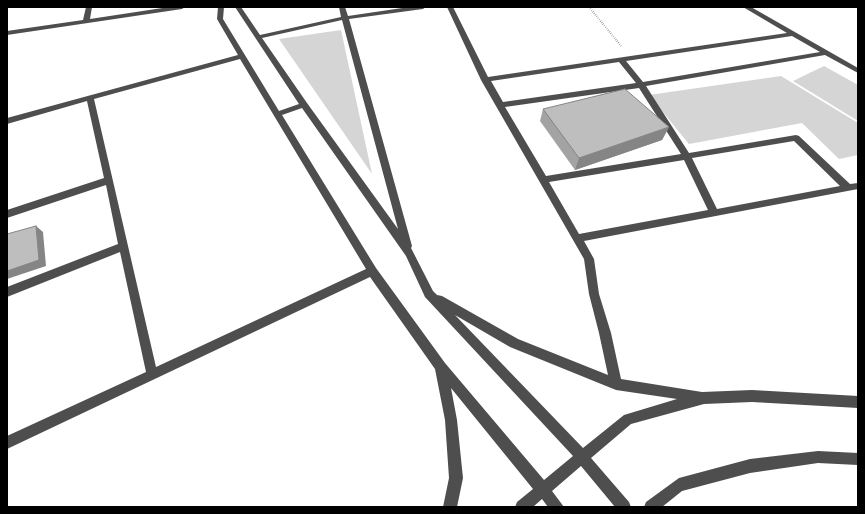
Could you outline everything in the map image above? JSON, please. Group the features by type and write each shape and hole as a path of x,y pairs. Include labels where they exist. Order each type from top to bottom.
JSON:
{"street":[{"path":"86,20 89,7"},
{"path":"7,33 86,20 182,7"},
{"path":"221,7 220,19 372,271 441,367 544,489 557,507"},
{"path":"238,7 304,105 410,254"},
{"path":"342,7 410,254 429,294 582,457 624,507"},
{"path":"258,37 344,18 423,7"},
{"path":"452,7 485,80 589,259 594,294 605,333 616,384"},
{"path":"746,7 858,71"},
{"path":"485,80 793,34"},
{"path":"500,105 641,86 826,53"},
{"path":"7,121 243,56"},
{"path":"621,60 641,86 688,158 714,213"},
{"path":"90,98 152,374"},
{"path":"278,114 304,105"},
{"path":"543,180 688,158 796,138 848,188"},
{"path":"7,214 109,180"},
{"path":"577,238 858,186"},
{"path":"7,292 124,246"},
{"path":"7,443 372,271"},
{"path":"429,294 514,342 616,384 704,398 752,396 858,402"},
{"path":"441,367 451,420 456,478 450,507"},
{"path":"522,507 628,419 704,398"},
{"path":"651,507 679,485 750,466 818,457 858,459"}],"path":[{"path":"589,7 631,58"}],"shaded area":[{"path":"341,30 372,174 279,39"},
{"path":"824,66 858,85 858,121 793,81"},
{"path":"781,76 858,123 858,155 839,159 802,123 689,144 649,95"}],"building":[{"path":"625,89 669,127 579,158 543,109"},
{"path":"36,226 39,260 7,271 7,234"}]}
